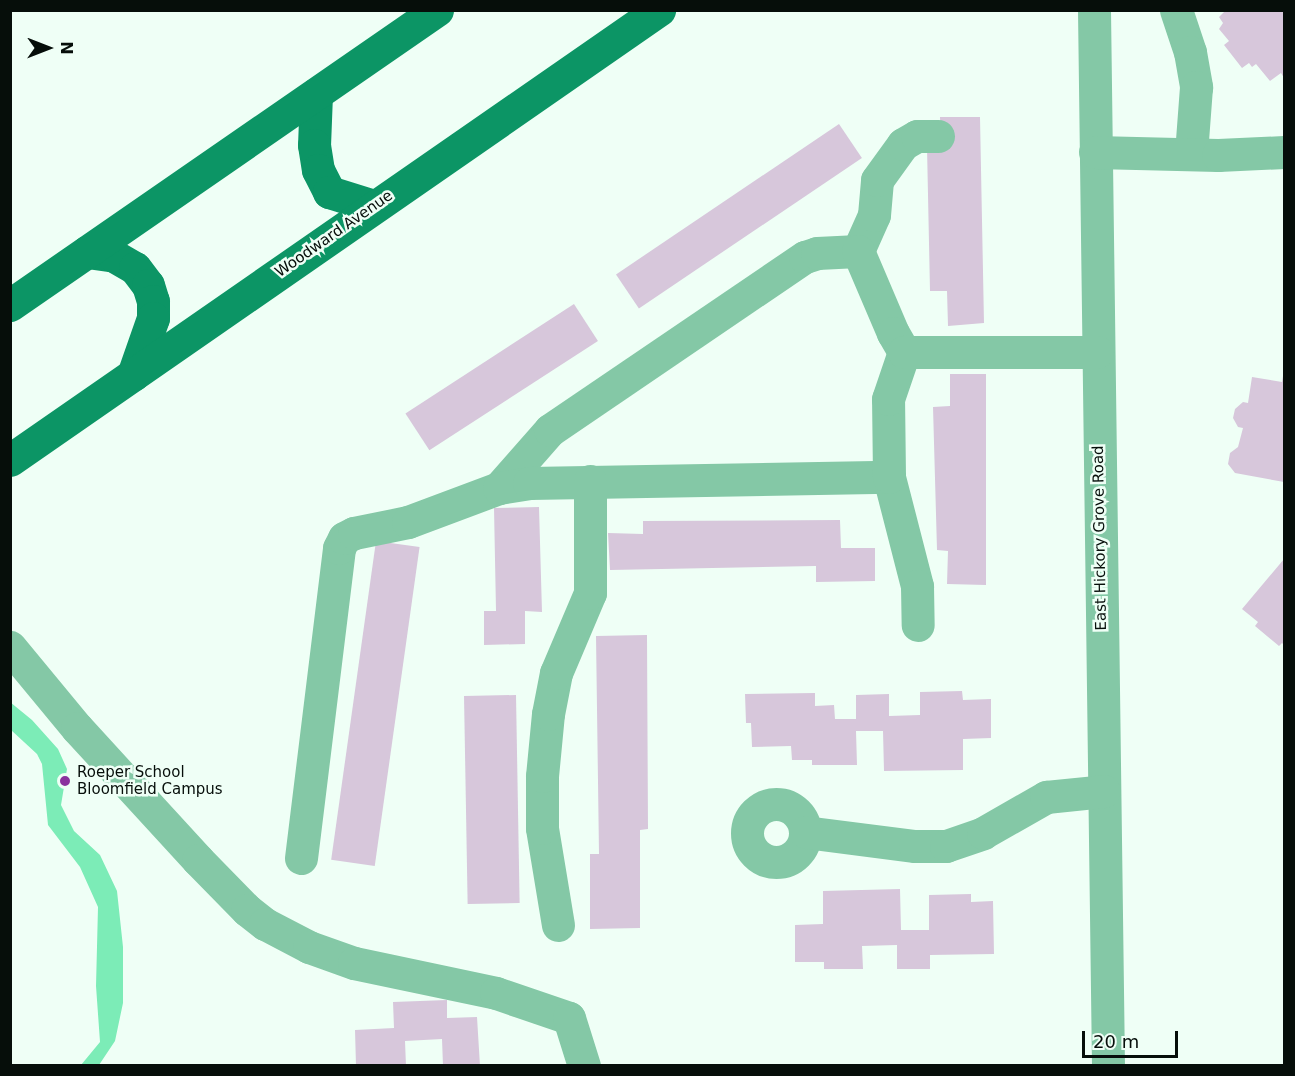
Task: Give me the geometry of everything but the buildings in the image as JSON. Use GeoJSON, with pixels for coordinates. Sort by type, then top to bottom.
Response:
{"type":"FeatureCollection","features":[{"type":"Feature","properties":{"kind":"main road"},"geometry":{"type":"LineString","coordinates":[[10,305],[437,10]]}},
{"type":"Feature","properties":{"kind":"main road","name":"Woodward Avenue"},"geometry":{"type":"LineString","coordinates":[[10,460],[659,10]]}},
{"type":"Feature","properties":{"kind":"main road"},"geometry":{"type":"LineString","coordinates":[[316,94],[314,145],[318,170],[329,192],[374,206]]}},
{"type":"Feature","properties":{"kind":"main road"},"geometry":{"type":"LineString","coordinates":[[87,252],[114,256],[135,268],[148,285],[153,301],[153,318],[133,375]]}},
{"type":"Feature","properties":{"kind":"street","name":"East Hickory Grove Road"},"geometry":{"type":"LineString","coordinates":[[1094,10],[1108,1065]]}},
{"type":"Feature","properties":{"kind":"street"},"geometry":{"type":"LineString","coordinates":[[1176,10],[1190,52],[1196,87],[1191,154]]}},
{"type":"Feature","properties":{"kind":"street"},"geometry":{"type":"LineString","coordinates":[[904,352],[893,333],[858,251],[874,215],[877,180],[903,144],[917,136],[938,136]]}},
{"type":"Feature","properties":{"kind":"street"},"geometry":{"type":"LineString","coordinates":[[1095,152],[1191,154],[1284,152]]}},
{"type":"Feature","properties":{"kind":"street"},"geometry":{"type":"LineString","coordinates":[[499,488],[550,430],[806,258],[830,251],[858,251]]}},
{"type":"Feature","properties":{"kind":"street"},"geometry":{"type":"LineString","coordinates":[[904,352],[1097,352]]}},
{"type":"Feature","properties":{"kind":"street"},"geometry":{"type":"LineString","coordinates":[[904,352],[894,374],[888,399],[889,477],[917,586],[918,625]]}},
{"type":"Feature","properties":{"kind":"street"},"geometry":{"type":"LineString","coordinates":[[301,858],[339,548],[344,538],[354,533],[408,522],[499,488],[529,483],[889,477]]}},
{"type":"Feature","properties":{"kind":"street"},"geometry":{"type":"LineString","coordinates":[[558,925],[542,828],[542,776],[548,714],[556,673],[590,593],[590,481]]}},
{"type":"Feature","properties":{"kind":"street"},"geometry":{"type":"LineString","coordinates":[[10,647],[123,778],[223,885],[265,924],[309,947],[354,963],[496,993],[569,1018],[584,1065]]}},
{"type":"Feature","properties":{"kind":"street"},"geometry":{"type":"LineString","coordinates":[[806,832],[915,846],[946,846],[983,833],[1046,797],[1104,791]]}},
{"type":"Feature","properties":{"kind":"shaded area"},"geometry":{"type":"Polygon","coordinates":[[[10,702],[32,720],[58,749],[67,769],[61,805],[74,831],[100,855],[117,891],[123,947],[123,1003],[115,1041],[99,1065],[81,1065],[100,1042],[96,986],[98,907],[80,867],[48,825],[42,764],[37,754],[11,730],[10,702]]]}},
{"type":"Feature","properties":{"kind":"place","name":"Roeper School Bloomfield Campus"},"geometry":{"type":"Point","coordinates":[65,781]}}]}
